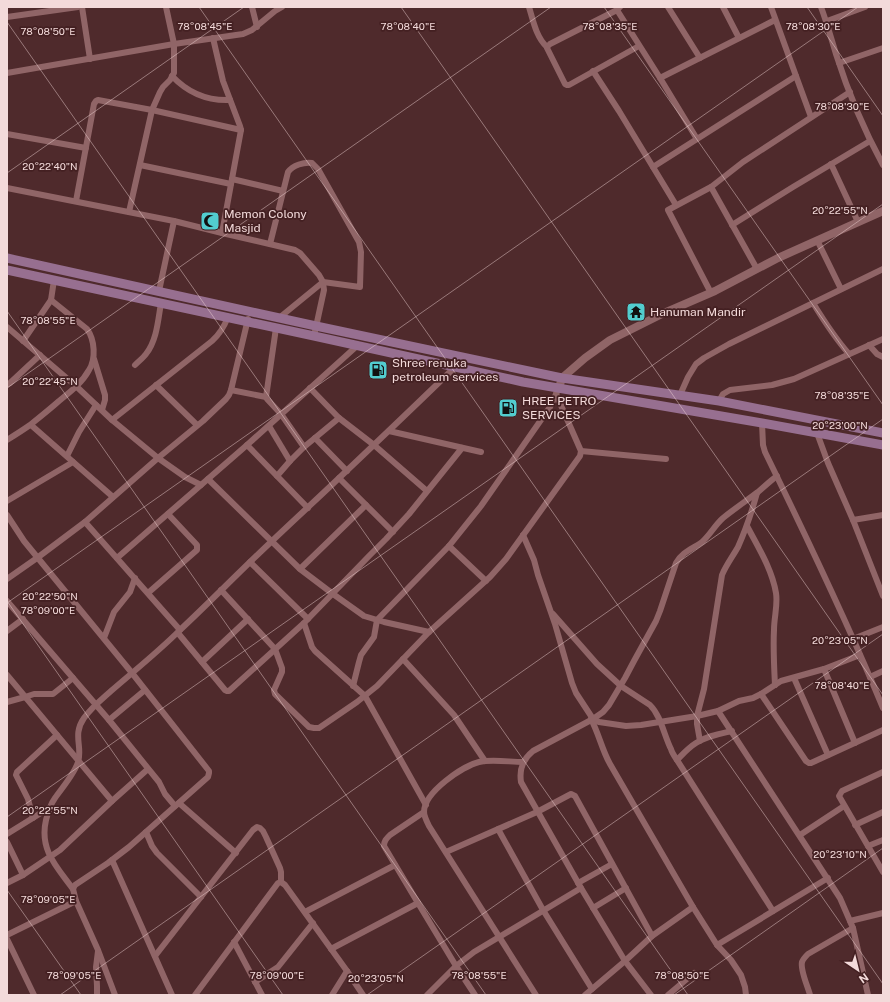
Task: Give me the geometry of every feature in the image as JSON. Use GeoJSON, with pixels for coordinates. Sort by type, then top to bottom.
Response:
{"type":"FeatureCollection","features":[{"type":"Feature","properties":{"kind":"main road"},"geometry":{"type":"LineString","coordinates":[[7,258],[279,318],[358,346],[497,376],[558,391],[762,423],[883,445]]}},
{"type":"Feature","properties":{"kind":"main road"},"geometry":{"type":"LineString","coordinates":[[7,270],[276,328],[315,331],[562,378],[719,401],[883,432]]}},
{"type":"Feature","properties":{"kind":"street"},"geometry":{"type":"LineString","coordinates":[[7,17],[31,10],[78,7]]}},
{"type":"Feature","properties":{"kind":"street"},"geometry":{"type":"LineString","coordinates":[[82,7],[90,59]]}},
{"type":"Feature","properties":{"kind":"street"},"geometry":{"type":"LineString","coordinates":[[129,212],[152,110],[160,92],[174,73],[174,44],[166,7]]}},
{"type":"Feature","properties":{"kind":"street"},"geometry":{"type":"LineString","coordinates":[[252,7],[257,26]]}},
{"type":"Feature","properties":{"kind":"street"},"geometry":{"type":"LineString","coordinates":[[7,73],[174,44],[248,33],[282,7]]}},
{"type":"Feature","properties":{"kind":"street"},"geometry":{"type":"LineString","coordinates":[[529,7],[537,32],[547,47],[565,84],[567,85],[639,46]]}},
{"type":"Feature","properties":{"kind":"street"},"geometry":{"type":"LineString","coordinates":[[668,7],[700,58]]}},
{"type":"Feature","properties":{"kind":"street"},"geometry":{"type":"LineString","coordinates":[[723,7],[739,38]]}},
{"type":"Feature","properties":{"kind":"street"},"geometry":{"type":"LineString","coordinates":[[771,7],[811,117]]}},
{"type":"Feature","properties":{"kind":"street"},"geometry":{"type":"LineString","coordinates":[[821,7],[827,21],[839,64],[870,141],[883,165]]}},
{"type":"Feature","properties":{"kind":"street"},"geometry":{"type":"LineString","coordinates":[[827,21],[865,7]]}},
{"type":"Feature","properties":{"kind":"street"},"geometry":{"type":"LineString","coordinates":[[547,47],[618,8],[639,46],[697,139]]}},
{"type":"Feature","properties":{"kind":"street"},"geometry":{"type":"LineString","coordinates":[[660,78],[775,20]]}},
{"type":"Feature","properties":{"kind":"street"},"geometry":{"type":"LineString","coordinates":[[213,38],[221,75],[241,130],[222,233]]}},
{"type":"Feature","properties":{"kind":"street"},"geometry":{"type":"LineString","coordinates":[[839,64],[883,48]]}},
{"type":"Feature","properties":{"kind":"street"},"geometry":{"type":"LineString","coordinates":[[593,71],[676,205]]}},
{"type":"Feature","properties":{"kind":"street"},"geometry":{"type":"LineString","coordinates":[[172,76],[180,85],[208,99],[230,100]]}},
{"type":"Feature","properties":{"kind":"street"},"geometry":{"type":"LineString","coordinates":[[653,168],[796,76]]}},
{"type":"Feature","properties":{"kind":"street"},"geometry":{"type":"LineString","coordinates":[[710,293],[668,210],[711,187],[743,162],[850,92]]}},
{"type":"Feature","properties":{"kind":"street"},"geometry":{"type":"LineString","coordinates":[[76,202],[94,104],[98,100],[152,110],[241,130]]}},
{"type":"Feature","properties":{"kind":"street"},"geometry":{"type":"LineString","coordinates":[[7,134],[86,148]]}},
{"type":"Feature","properties":{"kind":"street"},"geometry":{"type":"LineString","coordinates":[[732,225],[870,141]]}},
{"type":"Feature","properties":{"kind":"street"},"geometry":{"type":"LineString","coordinates":[[270,244],[288,172],[294,166],[312,162],[318,169],[359,242],[361,252],[360,287],[323,282],[279,318]]}},
{"type":"Feature","properties":{"kind":"street"},"geometry":{"type":"LineString","coordinates":[[831,164],[858,222]]}},
{"type":"Feature","properties":{"kind":"street"},"geometry":{"type":"LineString","coordinates":[[140,165],[283,191]]}},
{"type":"Feature","properties":{"kind":"street"},"geometry":{"type":"LineString","coordinates":[[711,187],[757,269]]}},
{"type":"Feature","properties":{"kind":"street"},"geometry":{"type":"LineString","coordinates":[[7,188],[174,221],[295,250],[300,253],[319,275],[323,282],[324,290],[315,331]]}},
{"type":"Feature","properties":{"kind":"street"},"geometry":{"type":"LineString","coordinates":[[353,686],[361,655],[374,637],[377,620],[449,546],[481,506],[547,411],[558,391],[562,378],[585,358],[610,340],[664,313],[710,293],[778,258],[883,211]]}},
{"type":"Feature","properties":{"kind":"street"},"geometry":{"type":"LineString","coordinates":[[159,291],[174,221]]}},
{"type":"Feature","properties":{"kind":"street"},"geometry":{"type":"LineString","coordinates":[[817,240],[841,289]]}},
{"type":"Feature","properties":{"kind":"street"},"geometry":{"type":"LineString","coordinates":[[680,395],[696,364],[704,358],[729,344],[883,270]]}},
{"type":"Feature","properties":{"kind":"street"},"geometry":{"type":"LineString","coordinates":[[23,341],[51,300],[54,280]]}},
{"type":"Feature","properties":{"kind":"street"},"geometry":{"type":"LineString","coordinates":[[7,440],[31,425],[76,387],[89,371],[93,357],[93,340],[90,332],[51,300]]}},
{"type":"Feature","properties":{"kind":"street"},"geometry":{"type":"LineString","coordinates":[[135,365],[147,353],[152,343],[161,303]]}},
{"type":"Feature","properties":{"kind":"street"},"geometry":{"type":"LineString","coordinates":[[813,303],[830,331],[849,354]]}},
{"type":"Feature","properties":{"kind":"street"},"geometry":{"type":"LineString","coordinates":[[7,579],[85,522],[197,426],[226,399],[231,390],[250,312]]}},
{"type":"Feature","properties":{"kind":"street"},"geometry":{"type":"LineString","coordinates":[[112,420],[219,335],[228,317]]}},
{"type":"Feature","properties":{"kind":"street"},"geometry":{"type":"LineString","coordinates":[[7,328],[40,355],[112,420],[158,458],[185,477],[201,485]]}},
{"type":"Feature","properties":{"kind":"street"},"geometry":{"type":"LineString","coordinates":[[276,328],[265,394],[267,400],[281,414],[304,447]]}},
{"type":"Feature","properties":{"kind":"street"},"geometry":{"type":"LineString","coordinates":[[719,401],[723,394],[730,390],[781,383],[883,339]]}},
{"type":"Feature","properties":{"kind":"street"},"geometry":{"type":"LineString","coordinates":[[869,345],[877,354],[883,357]]}},
{"type":"Feature","properties":{"kind":"street"},"geometry":{"type":"LineString","coordinates":[[117,558],[269,426],[358,346]]}},
{"type":"Feature","properties":{"kind":"street"},"geometry":{"type":"LineString","coordinates":[[7,385],[10,384],[40,355]]}},
{"type":"Feature","properties":{"kind":"street"},"geometry":{"type":"LineString","coordinates":[[93,357],[105,396],[102,410]]}},
{"type":"Feature","properties":{"kind":"street"},"geometry":{"type":"LineString","coordinates":[[115,995],[98,950],[76,901],[73,889],[51,857],[44,842],[45,826],[49,808],[79,762],[78,733],[84,717],[179,631],[455,367]]}},
{"type":"Feature","properties":{"kind":"street"},"geometry":{"type":"LineString","coordinates":[[156,385],[197,426]]}},
{"type":"Feature","properties":{"kind":"street"},"geometry":{"type":"LineString","coordinates":[[310,388],[339,418],[374,445],[427,491]]}},
{"type":"Feature","properties":{"kind":"street"},"geometry":{"type":"LineString","coordinates":[[231,390],[266,397]]}},
{"type":"Feature","properties":{"kind":"street"},"geometry":{"type":"LineString","coordinates":[[221,590],[275,649],[282,672],[274,691],[309,727],[319,728],[377,686],[429,632],[486,581],[498,568],[523,535],[580,456],[581,451],[558,391]]}},
{"type":"Feature","properties":{"kind":"street"},"geometry":{"type":"LineString","coordinates":[[67,456],[79,432],[96,405]]}},
{"type":"Feature","properties":{"kind":"street"},"geometry":{"type":"LineString","coordinates":[[277,476],[304,447],[339,418]]}},
{"type":"Feature","properties":{"kind":"street"},"geometry":{"type":"LineString","coordinates":[[820,420],[817,433],[883,596]]}},
{"type":"Feature","properties":{"kind":"street"},"geometry":{"type":"LineString","coordinates":[[762,423],[765,452],[870,676],[883,708]]}},
{"type":"Feature","properties":{"kind":"street"},"geometry":{"type":"LineString","coordinates":[[31,425],[113,497]]}},
{"type":"Feature","properties":{"kind":"street"},"geometry":{"type":"LineString","coordinates":[[269,426],[290,461]]}},
{"type":"Feature","properties":{"kind":"street"},"geometry":{"type":"LineString","coordinates":[[389,431],[480,452]]}},
{"type":"Feature","properties":{"kind":"street"},"geometry":{"type":"LineString","coordinates":[[315,438],[347,471]]}},
{"type":"Feature","properties":{"kind":"street"},"geometry":{"type":"LineString","coordinates":[[247,445],[308,508]]}},
{"type":"Feature","properties":{"kind":"street"},"geometry":{"type":"LineString","coordinates":[[85,522],[148,593],[224,690],[229,691],[306,621],[393,532],[462,448]]}},
{"type":"Feature","properties":{"kind":"street"},"geometry":{"type":"LineString","coordinates":[[581,451],[666,459]]}},
{"type":"Feature","properties":{"kind":"street"},"geometry":{"type":"LineString","coordinates":[[7,501],[73,462]]}},
{"type":"Feature","properties":{"kind":"street"},"geometry":{"type":"LineString","coordinates":[[651,995],[625,962],[579,886],[537,812],[521,782],[520,777],[522,762],[533,751],[603,712],[621,686],[656,621],[678,558],[703,541],[716,524],[776,476]]}},
{"type":"Feature","properties":{"kind":"street"},"geometry":{"type":"LineString","coordinates":[[339,478],[393,532]]}},
{"type":"Feature","properties":{"kind":"street"},"geometry":{"type":"LineString","coordinates":[[208,479],[300,569],[364,616],[429,632]]}},
{"type":"Feature","properties":{"kind":"street"},"geometry":{"type":"LineString","coordinates":[[700,741],[697,716],[704,689],[722,575],[747,526],[757,492]]}},
{"type":"Feature","properties":{"kind":"street"},"geometry":{"type":"LineString","coordinates":[[300,569],[366,505]]}},
{"type":"Feature","properties":{"kind":"street"},"geometry":{"type":"LineString","coordinates":[[148,593],[198,548],[168,514]]}},
{"type":"Feature","properties":{"kind":"street"},"geometry":{"type":"LineString","coordinates":[[853,520],[883,515]]}},
{"type":"Feature","properties":{"kind":"street"},"geometry":{"type":"LineString","coordinates":[[7,516],[37,558],[104,638],[209,771],[208,777],[146,832],[112,860],[75,885],[73,889]]}},
{"type":"Feature","properties":{"kind":"street"},"geometry":{"type":"LineString","coordinates":[[747,526],[770,571],[776,594],[773,638],[775,685]]}},
{"type":"Feature","properties":{"kind":"street"},"geometry":{"type":"LineString","coordinates":[[523,535],[537,567],[538,575],[551,612],[572,683],[576,693],[592,719],[608,760],[693,907],[717,945],[731,960],[741,975],[745,987],[745,994]]}},
{"type":"Feature","properties":{"kind":"street"},"geometry":{"type":"LineString","coordinates":[[449,546],[486,581]]}},
{"type":"Feature","properties":{"kind":"street"},"geometry":{"type":"LineString","coordinates":[[250,562],[306,621],[312,647],[315,651],[365,696],[425,808],[429,826],[536,995]]}},
{"type":"Feature","properties":{"kind":"street"},"geometry":{"type":"LineString","coordinates":[[104,638],[114,612],[130,592],[135,578]]}},
{"type":"Feature","properties":{"kind":"street"},"geometry":{"type":"LineString","coordinates":[[7,601],[109,720],[159,782],[165,794],[236,853]]}},
{"type":"Feature","properties":{"kind":"street"},"geometry":{"type":"LineString","coordinates":[[551,612],[597,664],[621,686],[650,705],[653,709],[660,722],[670,749],[773,911]]}},
{"type":"Feature","properties":{"kind":"street"},"geometry":{"type":"LineString","coordinates":[[7,631],[23,619]]}},
{"type":"Feature","properties":{"kind":"street"},"geometry":{"type":"LineString","coordinates":[[202,662],[248,619]]}},
{"type":"Feature","properties":{"kind":"street"},"geometry":{"type":"LineString","coordinates":[[853,640],[883,627]]}},
{"type":"Feature","properties":{"kind":"street"},"geometry":{"type":"LineString","coordinates":[[592,719],[599,722],[626,726],[697,716],[718,711],[739,701],[753,698],[781,682],[824,669],[860,655]]}},
{"type":"Feature","properties":{"kind":"street"},"geometry":{"type":"LineString","coordinates":[[403,659],[454,716],[485,761]]}},
{"type":"Feature","properties":{"kind":"street"},"geometry":{"type":"LineString","coordinates":[[824,669],[855,742]]}},
{"type":"Feature","properties":{"kind":"street"},"geometry":{"type":"LineString","coordinates":[[870,676],[883,671]]}},
{"type":"Feature","properties":{"kind":"street"},"geometry":{"type":"LineString","coordinates":[[7,675],[112,801]]}},
{"type":"Feature","properties":{"kind":"street"},"geometry":{"type":"LineString","coordinates":[[7,702],[34,694],[53,694],[73,678]]}},
{"type":"Feature","properties":{"kind":"street"},"geometry":{"type":"LineString","coordinates":[[794,678],[828,755]]}},
{"type":"Feature","properties":{"kind":"street"},"geometry":{"type":"LineString","coordinates":[[109,720],[145,690]]}},
{"type":"Feature","properties":{"kind":"street"},"geometry":{"type":"LineString","coordinates":[[761,694],[808,763],[811,763],[883,730]]}},
{"type":"Feature","properties":{"kind":"street"},"geometry":{"type":"LineString","coordinates":[[718,711],[840,898],[853,928],[868,995]]}},
{"type":"Feature","properties":{"kind":"street"},"geometry":{"type":"LineString","coordinates":[[677,760],[688,749],[700,741],[715,735],[732,731]]}},
{"type":"Feature","properties":{"kind":"street"},"geometry":{"type":"LineString","coordinates":[[33,818],[28,799],[16,775],[17,772],[57,735]]}},
{"type":"Feature","properties":{"kind":"street"},"geometry":{"type":"LineString","coordinates":[[475,995],[394,865],[384,846],[384,842],[385,839],[425,808],[429,798],[436,790],[456,773],[469,766],[485,761],[522,762]]}},
{"type":"Feature","properties":{"kind":"street"},"geometry":{"type":"LineString","coordinates":[[7,883],[23,875],[60,850],[148,769]]}},
{"type":"Feature","properties":{"kind":"street"},"geometry":{"type":"LineString","coordinates":[[882,869],[839,796],[842,791],[883,772]]}},
{"type":"Feature","properties":{"kind":"street"},"geometry":{"type":"LineString","coordinates":[[446,852],[537,812],[573,794],[652,936]]}},
{"type":"Feature","properties":{"kind":"street"},"geometry":{"type":"LineString","coordinates":[[800,835],[844,806]]}},
{"type":"Feature","properties":{"kind":"street"},"geometry":{"type":"LineString","coordinates":[[7,834],[49,808]]}},
{"type":"Feature","properties":{"kind":"street"},"geometry":{"type":"LineString","coordinates":[[855,825],[883,812]]}},
{"type":"Feature","properties":{"kind":"street"},"geometry":{"type":"LineString","coordinates":[[155,956],[257,828],[260,828],[263,831],[280,868],[281,882]]}},
{"type":"Feature","properties":{"kind":"street"},"geometry":{"type":"LineString","coordinates":[[498,829],[543,910],[592,989]]}},
{"type":"Feature","properties":{"kind":"street"},"geometry":{"type":"LineString","coordinates":[[146,832],[157,853],[201,897]]}},
{"type":"Feature","properties":{"kind":"street"},"geometry":{"type":"LineString","coordinates":[[868,846],[883,840]]}},
{"type":"Feature","properties":{"kind":"street"},"geometry":{"type":"LineString","coordinates":[[7,842],[23,875]]}},
{"type":"Feature","properties":{"kind":"street"},"geometry":{"type":"LineString","coordinates":[[112,860],[172,995]]}},
{"type":"Feature","properties":{"kind":"street"},"geometry":{"type":"LineString","coordinates":[[427,995],[456,966],[474,952],[543,910],[612,864]]}},
{"type":"Feature","properties":{"kind":"street"},"geometry":{"type":"LineString","coordinates":[[305,912],[394,865]]}},
{"type":"Feature","properties":{"kind":"street"},"geometry":{"type":"LineString","coordinates":[[717,945],[828,878]]}},
{"type":"Feature","properties":{"kind":"street"},"geometry":{"type":"LineString","coordinates":[[281,882],[285,885],[313,923],[363,995]]}},
{"type":"Feature","properties":{"kind":"street"},"geometry":{"type":"LineString","coordinates":[[197,994],[278,883],[281,882]]}},
{"type":"Feature","properties":{"kind":"street"},"geometry":{"type":"LineString","coordinates":[[593,908],[626,888]]}},
{"type":"Feature","properties":{"kind":"street"},"geometry":{"type":"LineString","coordinates":[[7,935],[76,901]]}},
{"type":"Feature","properties":{"kind":"street"},"geometry":{"type":"LineString","coordinates":[[331,949],[418,903]]}},
{"type":"Feature","properties":{"kind":"street"},"geometry":{"type":"LineString","coordinates":[[585,995],[625,962],[652,936],[693,907]]}},
{"type":"Feature","properties":{"kind":"street"},"geometry":{"type":"LineString","coordinates":[[850,921],[883,913]]}},
{"type":"Feature","properties":{"kind":"street"},"geometry":{"type":"LineString","coordinates":[[255,982],[278,967],[313,923]]}},
{"type":"Feature","properties":{"kind":"street"},"geometry":{"type":"LineString","coordinates":[[810,995],[802,970],[802,962],[804,958],[808,954],[853,928]]}},
{"type":"Feature","properties":{"kind":"street"},"geometry":{"type":"LineString","coordinates":[[7,939],[34,995]]}},
{"type":"Feature","properties":{"kind":"street"},"geometry":{"type":"LineString","coordinates":[[234,942],[262,995]]}},
{"type":"Feature","properties":{"kind":"street"},"geometry":{"type":"LineString","coordinates":[[97,995],[96,967],[98,950]]}},
{"type":"Feature","properties":{"kind":"street"},"geometry":{"type":"LineString","coordinates":[[332,995],[347,971]]}},
{"type":"Feature","properties":{"kind":"street"},"geometry":{"type":"LineString","coordinates":[[669,994],[694,973]]}},
{"type":"Feature","properties":{"kind":"place","name":"Memon Colony Masjid"},"geometry":{"type":"Point","coordinates":[210,221]}},
{"type":"Feature","properties":{"kind":"place","name":"Hanuman Mandir"},"geometry":{"type":"Point","coordinates":[636,312]}},
{"type":"Feature","properties":{"kind":"place","name":"Shree renuka petroleum services"},"geometry":{"type":"Point","coordinates":[378,370]}},
{"type":"Feature","properties":{"kind":"place","name":"HREE PETRO SERVICES"},"geometry":{"type":"Point","coordinates":[508,408]}}]}
